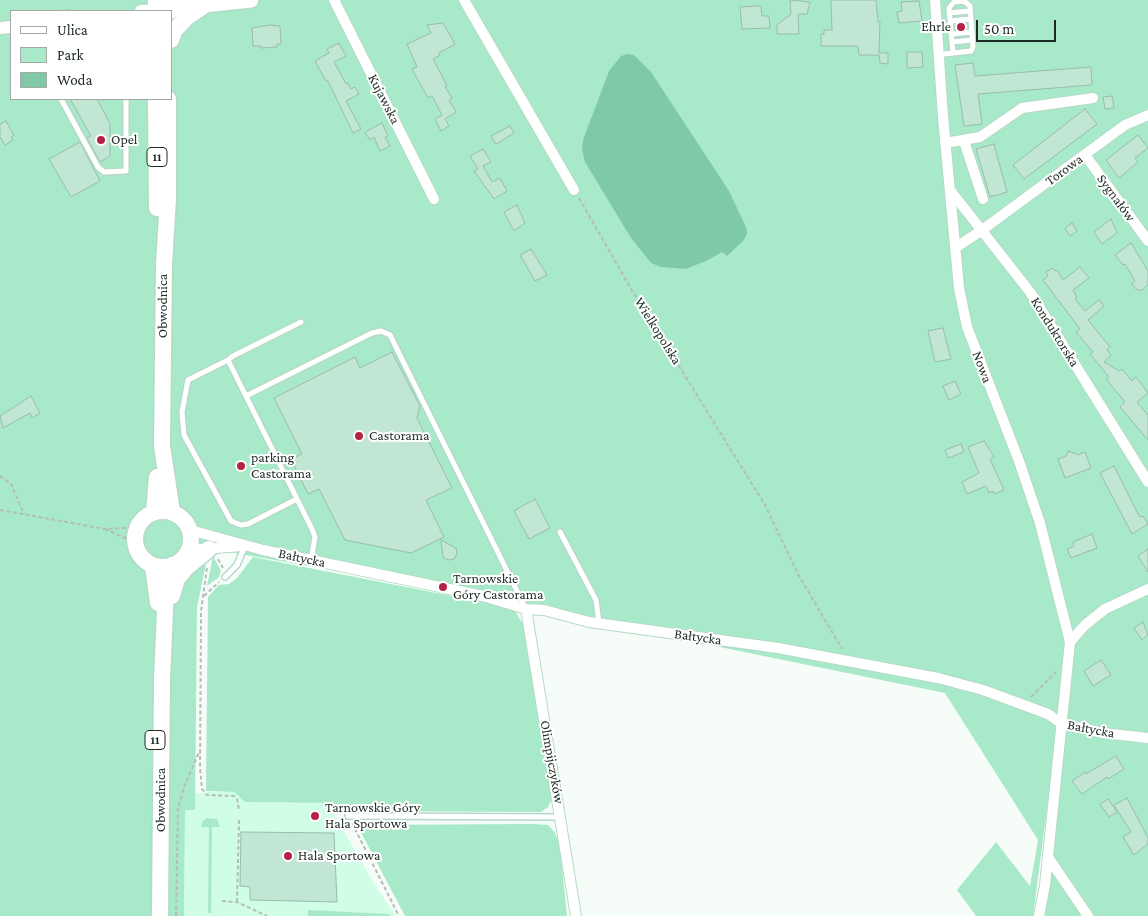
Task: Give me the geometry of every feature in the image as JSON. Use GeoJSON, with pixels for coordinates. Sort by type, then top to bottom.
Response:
{"type":"FeatureCollection","features":[{"type":"Feature","properties":{"kind":"highway"},"geometry":{"type":"LineString","coordinates":[[172,38],[175,30],[201,2]]}},
{"type":"Feature","properties":{"kind":"highway","name":"Obwodnica"},"geometry":{"type":"LineString","coordinates":[[154,512],[157,494],[156,100]]}},
{"type":"Feature","properties":{"kind":"highway","name":"Obwodnica"},"geometry":{"type":"LineString","coordinates":[[168,100],[168,200],[164,264],[162,446],[172,512]]}},
{"type":"Feature","properties":{"kind":"highway"},"geometry":{"type":"LineString","coordinates":[[154,512],[172,512],[183,520],[190,530],[189,550],[181,560],[172,565],[153,566],[141,557],[137,535],[144,519],[154,512]]}},
{"type":"Feature","properties":{"kind":"highway"},"geometry":{"type":"LineString","coordinates":[[167,610],[178,580],[187,568],[209,556]]}},
{"type":"Feature","properties":{"kind":"highway","name":"Obwodnica"},"geometry":{"type":"LineString","coordinates":[[160,916],[162,680],[167,610],[166,587],[172,565]]}},
{"type":"Feature","properties":{"kind":"highway","name":"Obwodnica"},"geometry":{"type":"LineString","coordinates":[[153,566],[159,599],[156,640],[154,916]]}},
{"type":"Feature","properties":{"kind":"main road"},"geometry":{"type":"LineString","coordinates":[[160,7],[201,2],[251,0]]}},
{"type":"Feature","properties":{"kind":"street","name":"Kujawska"},"geometry":{"type":"LineString","coordinates":[[334,0],[434,199]]}},
{"type":"Feature","properties":{"kind":"street"},"geometry":{"type":"LineString","coordinates":[[464,0],[574,190]]}},
{"type":"Feature","properties":{"kind":"street","name":"Nowa"},"geometry":{"type":"LineString","coordinates":[[935,0],[958,288],[967,327],[1019,462],[1040,523],[1070,642],[1048,857],[1039,916]]}},
{"type":"Feature","properties":{"kind":"street"},"geometry":{"type":"LineString","coordinates":[[945,143],[964,141],[986,134],[1022,108],[1093,98]]}},
{"type":"Feature","properties":{"kind":"street","name":"Torowa"},"geometry":{"type":"LineString","coordinates":[[955,248],[1125,125],[1148,115]]}},
{"type":"Feature","properties":{"kind":"street"},"geometry":{"type":"LineString","coordinates":[[964,141],[983,199]]}},
{"type":"Feature","properties":{"kind":"street","name":"Sygnałów"},"geometry":{"type":"LineString","coordinates":[[1085,155],[1148,240]]}},
{"type":"Feature","properties":{"kind":"street","name":"Konduktorska"},"geometry":{"type":"LineString","coordinates":[[950,190],[1030,292],[1146,475]]}},
{"type":"Feature","properties":{"kind":"street","name":"Bałtycka"},"geometry":{"type":"LineString","coordinates":[[190,530],[245,546],[483,596],[526,609],[544,610],[599,624],[778,648],[938,678],[983,690],[1048,714],[1062,724],[1148,738]]}},
{"type":"Feature","properties":{"kind":"street","name":"Bałtycka"},"geometry":{"type":"LineString","coordinates":[[189,550],[200,548],[209,556],[245,546]]}},
{"type":"Feature","properties":{"kind":"street"},"geometry":{"type":"LineString","coordinates":[[1070,642],[1105,609],[1148,589]]}},
{"type":"Feature","properties":{"kind":"street","name":"Olimpijczyków"},"geometry":{"type":"LineString","coordinates":[[526,609],[576,916]]}},
{"type":"Feature","properties":{"kind":"street"},"geometry":{"type":"LineString","coordinates":[[1048,857],[1088,916]]}},
{"type":"Feature","properties":{"kind":"lane"},"geometry":{"type":"LineString","coordinates":[[938,54],[953,53],[971,51],[973,47],[970,6],[964,1],[954,2],[949,8],[953,53]]}},
{"type":"Feature","properties":{"kind":"lane"},"geometry":{"type":"LineString","coordinates":[[949,13],[970,11]]}},
{"type":"Feature","properties":{"kind":"lane"},"geometry":{"type":"LineString","coordinates":[[950,21],[971,19]]}},
{"type":"Feature","properties":{"kind":"lane"},"geometry":{"type":"LineString","coordinates":[[951,34],[972,32]]}},
{"type":"Feature","properties":{"kind":"lane"},"geometry":{"type":"LineString","coordinates":[[952,42],[972,40]]}},
{"type":"Feature","properties":{"kind":"lane"},"geometry":{"type":"LineString","coordinates":[[62,100],[98,167],[104,172],[126,171],[126,100]]}},
{"type":"Feature","properties":{"kind":"lane"},"geometry":{"type":"LineString","coordinates":[[296,499],[248,524],[241,525],[231,521],[184,436],[182,412],[188,380],[301,322]]}},
{"type":"Feature","properties":{"kind":"lane"},"geometry":{"type":"LineString","coordinates":[[246,396],[372,333],[381,331],[390,335],[526,609]]}},
{"type":"Feature","properties":{"kind":"lane"},"geometry":{"type":"LineString","coordinates":[[228,360],[315,537],[311,560]]}},
{"type":"Feature","properties":{"kind":"lane"},"geometry":{"type":"LineString","coordinates":[[560,532],[596,600],[599,624]]}},
{"type":"Feature","properties":{"kind":"lane"},"geometry":{"type":"LineString","coordinates":[[225,577],[243,555],[245,546]]}},
{"type":"Feature","properties":{"kind":"lane"},"geometry":{"type":"LineString","coordinates":[[348,816],[561,817]]}},
{"type":"Feature","properties":{"kind":"path","name":"Wielkopolska"},"geometry":{"type":"LineString","coordinates":[[574,190],[630,287],[765,505],[798,574],[849,662]]}},
{"type":"Feature","properties":{"kind":"path"},"geometry":{"type":"LineString","coordinates":[[0,476],[11,484],[24,514]]}},
{"type":"Feature","properties":{"kind":"path"},"geometry":{"type":"LineString","coordinates":[[0,510],[137,535]]}},
{"type":"Feature","properties":{"kind":"path"},"geometry":{"type":"LineString","coordinates":[[105,529],[137,535]]}},
{"type":"Feature","properties":{"kind":"path"},"geometry":{"type":"LineString","coordinates":[[204,596],[225,577],[222,564],[209,556],[201,611],[200,768],[204,793],[234,796],[239,810]]}},
{"type":"Feature","properties":{"kind":"path"},"geometry":{"type":"LineString","coordinates":[[1021,704],[1039,691],[1069,657]]}},
{"type":"Feature","properties":{"kind":"path"},"geometry":{"type":"LineString","coordinates":[[176,916],[178,808],[184,787],[201,749]]}},
{"type":"Feature","properties":{"kind":"path"},"geometry":{"type":"LineString","coordinates":[[348,816],[398,916]]}},
{"type":"Feature","properties":{"kind":"path"},"geometry":{"type":"LineString","coordinates":[[237,902],[239,820]]}},
{"type":"Feature","properties":{"kind":"path"},"geometry":{"type":"LineString","coordinates":[[222,901],[237,902],[267,916]]}},
{"type":"Feature","properties":{"kind":"shaded area"},"geometry":{"type":"Polygon","coordinates":[[[234,792],[245,802],[332,803],[332,811],[375,885],[396,916],[184,916],[185,810],[195,810],[195,794],[234,792]]]}},
{"type":"Feature","properties":{"kind":"green space"},"geometry":{"type":"Polygon","coordinates":[[[0,0],[1148,0],[1148,916],[1043,916],[1067,718],[1015,707],[1058,725],[1033,916],[976,916],[957,890],[996,842],[1030,886],[1038,840],[945,693],[406,583],[183,544],[175,556],[161,560],[162,896],[173,608],[179,586],[207,559],[197,607],[195,810],[185,810],[184,916],[0,916],[0,0]]]}},
{"type":"Feature","properties":{"kind":"green space"},"geometry":{"type":"Polygon","coordinates":[[[213,556],[221,571],[219,577],[207,586],[213,556]]]}},
{"type":"Feature","properties":{"kind":"green space"},"geometry":{"type":"Polygon","coordinates":[[[253,557],[513,608],[523,624],[554,795],[548,807],[541,812],[332,811],[332,803],[245,802],[234,792],[206,791],[208,597],[219,585],[229,584],[237,578],[253,557]]]}},
{"type":"Feature","properties":{"kind":"green space"},"geometry":{"type":"Polygon","coordinates":[[[207,818],[217,819],[220,827],[212,827],[211,913],[208,913],[209,827],[201,827],[203,821],[207,818]]]}},
{"type":"Feature","properties":{"kind":"green space"},"geometry":{"type":"Polygon","coordinates":[[[357,825],[548,825],[555,833],[560,846],[567,916],[405,916],[357,825]]]}},
{"type":"Feature","properties":{"kind":"green space"},"geometry":{"type":"Polygon","coordinates":[[[308,910],[389,914],[390,916],[308,916],[308,910]]]}},
{"type":"Feature","properties":{"kind":"water"},"geometry":{"type":"Polygon","coordinates":[[[634,55],[651,72],[729,191],[746,227],[747,234],[743,241],[727,256],[722,252],[686,269],[661,267],[651,263],[631,238],[585,162],[582,150],[583,140],[609,71],[621,56],[634,55]]]}},
{"type":"Feature","properties":{"kind":"building"},"geometry":{"type":"Polygon","coordinates":[[[790,0],[810,2],[807,14],[798,14],[799,34],[777,34],[777,25],[791,14],[790,0]]]}},
{"type":"Feature","properties":{"kind":"building"},"geometry":{"type":"Polygon","coordinates":[[[831,0],[876,0],[878,22],[880,22],[879,53],[888,53],[888,64],[880,63],[879,55],[859,55],[858,46],[821,46],[821,34],[824,34],[824,30],[832,30],[831,0]]]}},
{"type":"Feature","properties":{"kind":"building"},"geometry":{"type":"Polygon","coordinates":[[[919,1],[922,21],[899,23],[897,12],[902,11],[901,2],[919,1]]]}},
{"type":"Feature","properties":{"kind":"building"},"geometry":{"type":"Polygon","coordinates":[[[761,6],[762,16],[769,16],[770,28],[742,29],[740,7],[761,6]]]}},
{"type":"Feature","properties":{"kind":"building"},"geometry":{"type":"Polygon","coordinates":[[[443,23],[455,44],[439,53],[440,55],[433,59],[447,86],[445,87],[452,98],[449,100],[456,112],[445,119],[449,126],[441,131],[435,119],[442,115],[432,96],[428,98],[412,69],[417,67],[407,44],[431,33],[427,25],[443,23]]]}},
{"type":"Feature","properties":{"kind":"building"},"geometry":{"type":"Polygon","coordinates":[[[270,25],[280,26],[281,44],[277,44],[277,47],[261,48],[261,46],[253,46],[252,28],[270,25]]]}},
{"type":"Feature","properties":{"kind":"building"},"geometry":{"type":"Polygon","coordinates":[[[339,43],[346,56],[334,62],[346,84],[348,83],[351,89],[355,87],[359,94],[346,101],[361,129],[353,133],[328,81],[326,81],[315,61],[329,53],[327,49],[339,43]]]}},
{"type":"Feature","properties":{"kind":"building"},"geometry":{"type":"Polygon","coordinates":[[[907,52],[922,52],[923,67],[907,68],[907,52]]]}},
{"type":"Feature","properties":{"kind":"building"},"geometry":{"type":"Polygon","coordinates":[[[973,63],[975,76],[1091,67],[1092,85],[978,94],[982,124],[964,126],[955,65],[973,63]]]}},
{"type":"Feature","properties":{"kind":"building"},"geometry":{"type":"Polygon","coordinates":[[[1112,96],[1114,108],[1105,109],[1103,97],[1112,96]]]}},
{"type":"Feature","properties":{"kind":"building","name":"Opel"},"geometry":{"type":"Polygon","coordinates":[[[71,100],[98,100],[110,124],[110,156],[100,162],[87,138],[91,136],[71,100]]]}},
{"type":"Feature","properties":{"kind":"building"},"geometry":{"type":"Polygon","coordinates":[[[1085,109],[1097,124],[1024,179],[1013,165],[1085,109]]]}},
{"type":"Feature","properties":{"kind":"building"},"geometry":{"type":"Polygon","coordinates":[[[6,121],[14,135],[11,137],[13,140],[5,145],[0,137],[0,124],[6,121]]]}},
{"type":"Feature","properties":{"kind":"building"},"geometry":{"type":"Polygon","coordinates":[[[382,123],[388,136],[385,137],[390,146],[380,151],[374,137],[370,140],[365,132],[382,123]]]}},
{"type":"Feature","properties":{"kind":"building"},"geometry":{"type":"Polygon","coordinates":[[[510,126],[514,133],[496,144],[491,136],[510,126]]]}},
{"type":"Feature","properties":{"kind":"building"},"geometry":{"type":"Polygon","coordinates":[[[1138,135],[1148,148],[1135,158],[1138,162],[1119,178],[1106,160],[1138,135]]]}},
{"type":"Feature","properties":{"kind":"building"},"geometry":{"type":"Polygon","coordinates":[[[80,142],[100,181],[71,197],[49,159],[80,142]]]}},
{"type":"Feature","properties":{"kind":"building"},"geometry":{"type":"Polygon","coordinates":[[[994,144],[1007,192],[990,197],[976,149],[994,144]]]}},
{"type":"Feature","properties":{"kind":"building"},"geometry":{"type":"Polygon","coordinates":[[[483,149],[491,162],[483,166],[492,182],[500,178],[507,191],[494,199],[474,171],[478,169],[470,156],[483,149]]]}},
{"type":"Feature","properties":{"kind":"building"},"geometry":{"type":"Polygon","coordinates":[[[517,205],[525,223],[514,231],[504,212],[517,205]]]}},
{"type":"Feature","properties":{"kind":"building"},"geometry":{"type":"Polygon","coordinates":[[[1111,219],[1117,233],[1102,244],[1094,232],[1111,219]]]}},
{"type":"Feature","properties":{"kind":"building"},"geometry":{"type":"Polygon","coordinates":[[[1072,223],[1077,231],[1070,236],[1065,228],[1072,223]]]}},
{"type":"Feature","properties":{"kind":"building"},"geometry":{"type":"Polygon","coordinates":[[[1131,243],[1148,271],[1148,285],[1142,290],[1137,290],[1132,284],[1135,281],[1125,264],[1123,265],[1115,255],[1131,243]]]}},
{"type":"Feature","properties":{"kind":"building"},"geometry":{"type":"Polygon","coordinates":[[[531,249],[547,275],[535,281],[520,255],[531,249]]]}},
{"type":"Feature","properties":{"kind":"building"},"geometry":{"type":"Polygon","coordinates":[[[1080,267],[1089,278],[1073,290],[1077,297],[1075,299],[1085,311],[1099,300],[1104,306],[1088,320],[1110,347],[1107,350],[1111,355],[1104,362],[1119,371],[1122,369],[1132,381],[1136,377],[1148,393],[1137,402],[1148,415],[1148,440],[1120,407],[1125,402],[1106,379],[1109,377],[1090,354],[1093,352],[1076,332],[1080,329],[1043,280],[1048,276],[1046,272],[1053,268],[1055,271],[1057,270],[1063,280],[1080,267]]]}},
{"type":"Feature","properties":{"kind":"building"},"geometry":{"type":"Polygon","coordinates":[[[943,328],[951,359],[935,362],[928,331],[943,328]]]}},
{"type":"Feature","properties":{"kind":"building","name":"Castorama"},"geometry":{"type":"Polygon","coordinates":[[[392,352],[420,406],[417,418],[452,488],[426,500],[444,537],[411,553],[345,540],[319,489],[308,494],[291,459],[302,454],[274,398],[355,357],[360,368],[392,352]]]}},
{"type":"Feature","properties":{"kind":"building"},"geometry":{"type":"Polygon","coordinates":[[[955,381],[961,394],[949,400],[943,386],[955,381]]]}},
{"type":"Feature","properties":{"kind":"building"},"geometry":{"type":"Polygon","coordinates":[[[31,396],[40,413],[32,418],[30,413],[3,428],[0,416],[31,396]]]}},
{"type":"Feature","properties":{"kind":"building"},"geometry":{"type":"Polygon","coordinates":[[[984,441],[994,457],[990,459],[1004,490],[994,494],[993,491],[989,493],[986,486],[967,494],[962,482],[979,473],[968,447],[984,441]]]}},
{"type":"Feature","properties":{"kind":"building"},"geometry":{"type":"Polygon","coordinates":[[[961,444],[964,452],[948,458],[945,450],[961,444]]]}},
{"type":"Feature","properties":{"kind":"building"},"geometry":{"type":"Polygon","coordinates":[[[1069,451],[1078,455],[1085,452],[1091,468],[1065,478],[1058,459],[1066,456],[1069,451]]]}},
{"type":"Feature","properties":{"kind":"building"},"geometry":{"type":"Polygon","coordinates":[[[1114,466],[1138,514],[1141,517],[1143,516],[1148,524],[1132,534],[1100,473],[1114,466]]]}},
{"type":"Feature","properties":{"kind":"building"},"geometry":{"type":"Polygon","coordinates":[[[535,499],[550,528],[529,539],[514,511],[535,499]]]}},
{"type":"Feature","properties":{"kind":"building"},"geometry":{"type":"Polygon","coordinates":[[[1092,534],[1097,548],[1071,558],[1067,549],[1074,546],[1073,542],[1092,534]]]}},
{"type":"Feature","properties":{"kind":"building"},"geometry":{"type":"Polygon","coordinates":[[[441,540],[456,548],[457,554],[454,559],[448,560],[443,557],[441,540]]]}},
{"type":"Feature","properties":{"kind":"building"},"geometry":{"type":"Polygon","coordinates":[[[1148,549],[1148,572],[1138,556],[1148,549]]]}},
{"type":"Feature","properties":{"kind":"building"},"geometry":{"type":"Polygon","coordinates":[[[1143,622],[1148,635],[1142,640],[1134,628],[1143,622]]]}},
{"type":"Feature","properties":{"kind":"building"},"geometry":{"type":"Polygon","coordinates":[[[1101,660],[1111,675],[1093,686],[1084,671],[1101,660]]]}},
{"type":"Feature","properties":{"kind":"building"},"geometry":{"type":"Polygon","coordinates":[[[1116,756],[1124,769],[1108,779],[1107,777],[1082,794],[1072,781],[1116,756]]]}},
{"type":"Feature","properties":{"kind":"building"},"geometry":{"type":"Polygon","coordinates":[[[1127,798],[1148,838],[1148,844],[1134,855],[1123,837],[1131,832],[1114,805],[1127,798]]]}},
{"type":"Feature","properties":{"kind":"building"},"geometry":{"type":"Polygon","coordinates":[[[1108,799],[1117,812],[1109,817],[1100,804],[1108,799]]]}},
{"type":"Feature","properties":{"kind":"building","name":"Hala Sportowa"},"geometry":{"type":"Polygon","coordinates":[[[241,832],[334,833],[337,902],[250,900],[250,887],[240,886],[241,832]]]}},
{"type":"Feature","properties":{"kind":"place","name":"Ehrle"},"geometry":{"type":"Point","coordinates":[961,27]}},
{"type":"Feature","properties":{"kind":"place","name":"Opel"},"geometry":{"type":"Point","coordinates":[101,140]}},
{"type":"Feature","properties":{"kind":"place","name":"Castorama"},"geometry":{"type":"Point","coordinates":[359,436]}},
{"type":"Feature","properties":{"kind":"place","name":"parking Castorama"},"geometry":{"type":"Point","coordinates":[241,466]}},
{"type":"Feature","properties":{"kind":"place","name":"Tarnowskie Góry Castorama"},"geometry":{"type":"Point","coordinates":[443,587]}},
{"type":"Feature","properties":{"kind":"place","name":"Tarnowskie Góry Hala Sportowa"},"geometry":{"type":"Point","coordinates":[315,816]}},
{"type":"Feature","properties":{"kind":"place","name":"Hala Sportowa"},"geometry":{"type":"Point","coordinates":[288,856]}}]}
